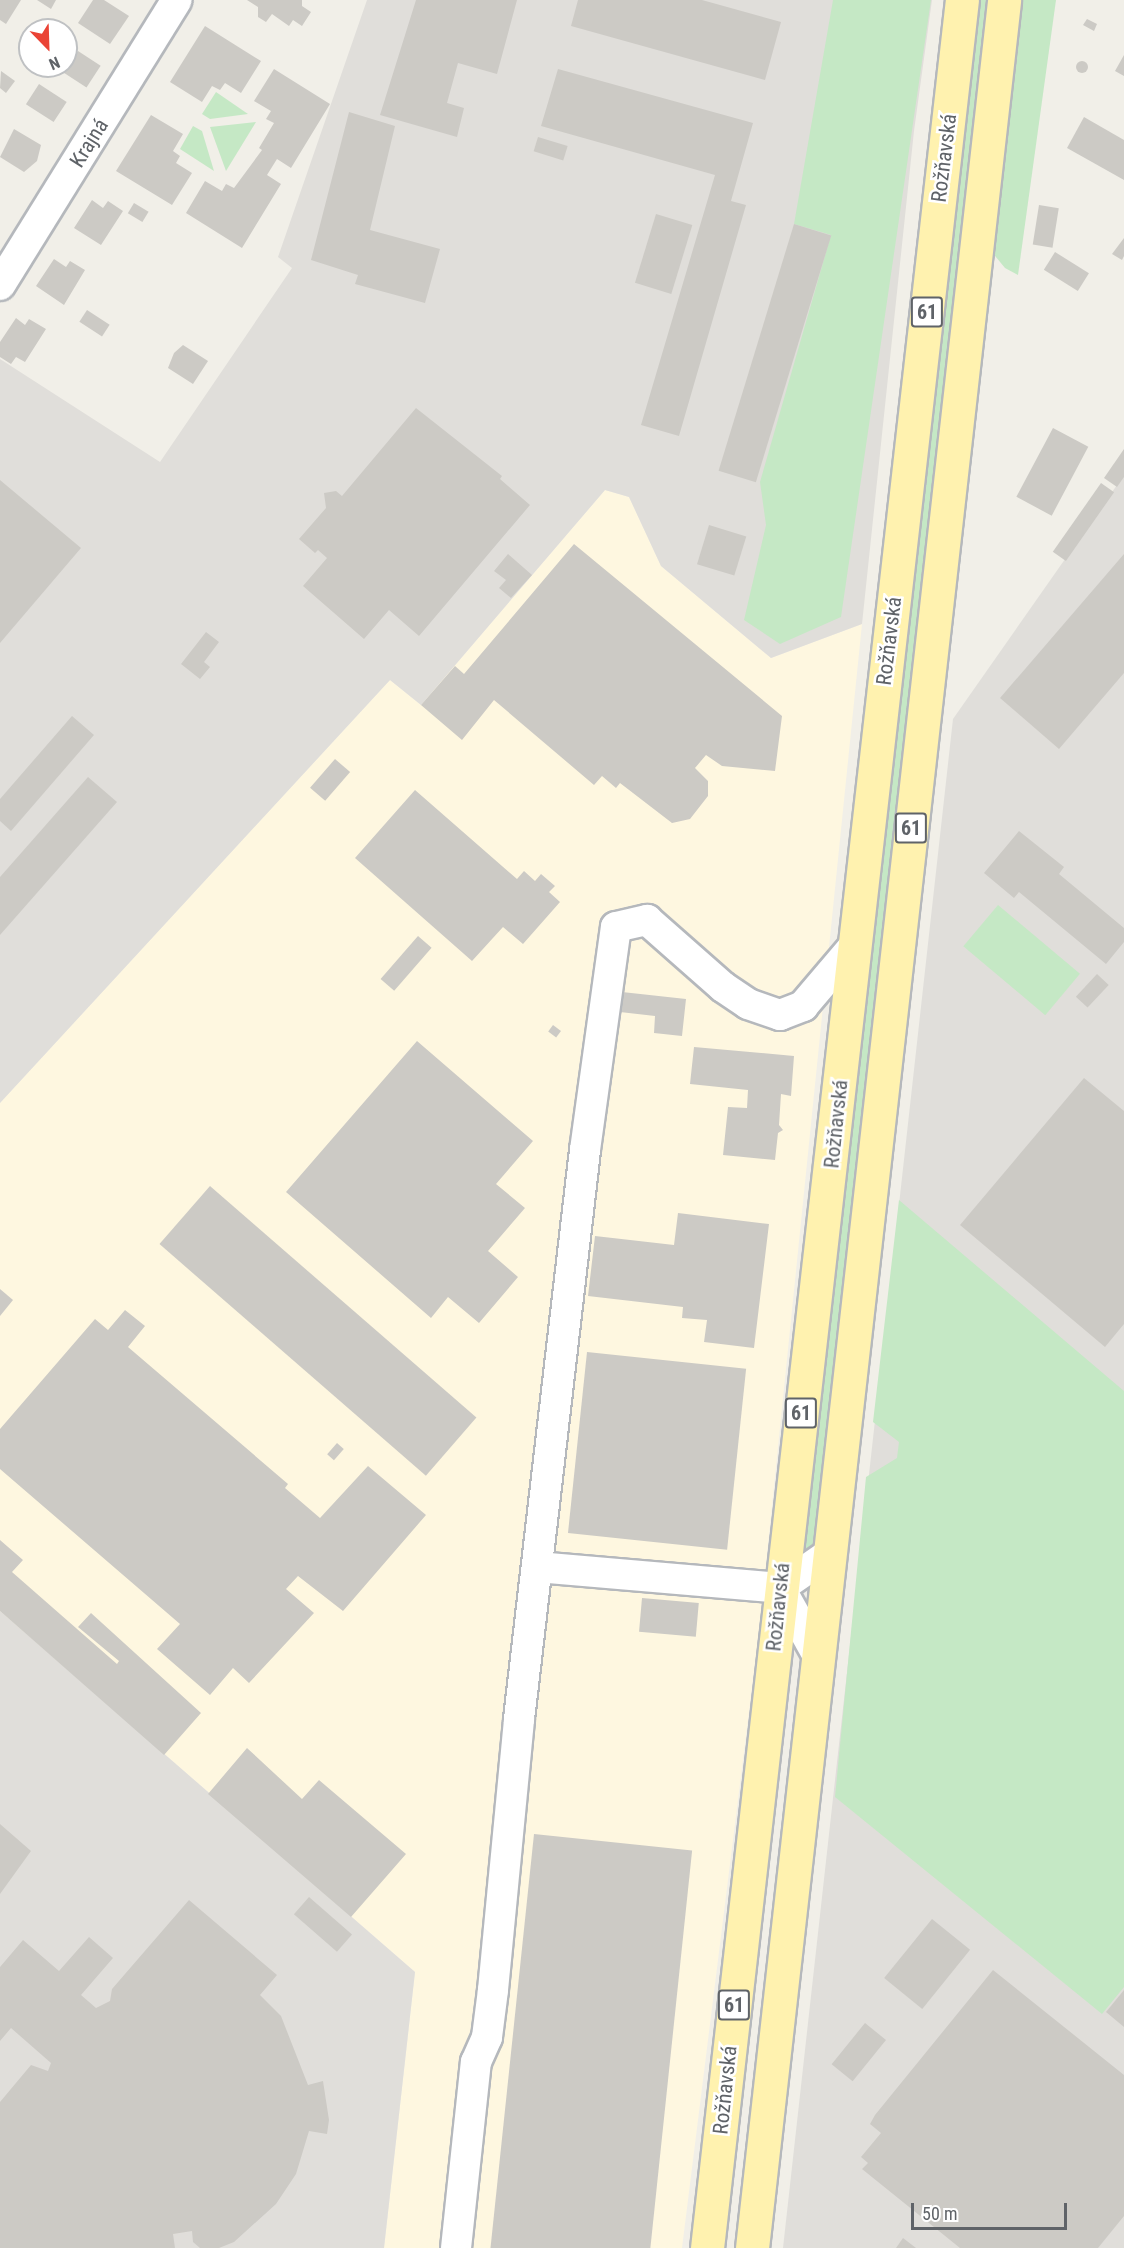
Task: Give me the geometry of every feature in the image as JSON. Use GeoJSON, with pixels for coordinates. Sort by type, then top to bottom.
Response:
{"type":"FeatureCollection","features":[{"type":"Feature","properties":{"kind":"main road","name":"Rožňavská"},"geometry":{"type":"LineString","coordinates":[[707,2248],[780,1588],[829,1194],[854,946],[962,0]]}},
{"type":"Feature","properties":{"kind":"main road","name":"Rožňavská"},"geometry":{"type":"LineString","coordinates":[[752,2248],[1004,0]]}},
{"type":"Feature","properties":{"kind":"street","name":"Krajná"},"geometry":{"type":"LineString","coordinates":[[0,285],[177,0]]}},
{"type":"Feature","properties":{"kind":"street"},"geometry":{"type":"LineString","coordinates":[[456,2248],[476,2062],[487,2037],[493,1990],[537,1567],[585,1150],[616,927],[647,920],[723,987],[748,1004],[780,1015],[802,1006],[854,946]]}},
{"type":"Feature","properties":{"kind":"street"},"geometry":{"type":"LineString","coordinates":[[537,1567],[780,1588],[829,1554]]}},
{"type":"Feature","properties":{"kind":"street"},"geometry":{"type":"LineString","coordinates":[[780,1588],[818,1656]]}},
{"type":"Feature","properties":{"kind":"shaded area"},"geometry":{"type":"Polygon","coordinates":[[[367,0],[932,0],[914,131],[862,624],[771,658],[661,566],[629,497],[605,490],[421,705],[390,680],[0,1103],[0,359],[160,462],[292,268],[278,257],[367,0]]]}},
{"type":"Feature","properties":{"kind":"shaded area"},"geometry":{"type":"Polygon","coordinates":[[[1124,475],[1124,2248],[783,2248],[953,719],[1124,475]]]}},
{"type":"Feature","properties":{"kind":"shaded area"},"geometry":{"type":"Polygon","coordinates":[[[605,490],[629,497],[661,566],[771,658],[862,624],[760,1624],[682,2248],[384,2248],[415,1972],[0,1611],[0,1103],[390,680],[421,705],[605,490]]]}},
{"type":"Feature","properties":{"kind":"shaded area"},"geometry":{"type":"Polygon","coordinates":[[[0,1611],[415,1972],[384,2248],[0,2248],[0,1611]]]}},
{"type":"Feature","properties":{"kind":"green space"},"geometry":{"type":"Polygon","coordinates":[[[833,0],[931,0],[841,617],[780,644],[744,620],[766,525],[760,482],[831,235],[794,224],[833,0]]]}},
{"type":"Feature","properties":{"kind":"green space"},"geometry":{"type":"Polygon","coordinates":[[[976,0],[991,0],[816,1546],[794,1569],[976,0]]]}},
{"type":"Feature","properties":{"kind":"green space"},"geometry":{"type":"Polygon","coordinates":[[[1022,0],[1056,0],[1018,275],[1005,268],[991,251],[1022,0]]]}},
{"type":"Feature","properties":{"kind":"green space"},"geometry":{"type":"Polygon","coordinates":[[[216,92],[248,114],[210,119],[202,114],[216,92]]]}},
{"type":"Feature","properties":{"kind":"green space"},"geometry":{"type":"Polygon","coordinates":[[[256,122],[226,171],[210,127],[256,122]]]}},
{"type":"Feature","properties":{"kind":"green space"},"geometry":{"type":"Polygon","coordinates":[[[193,126],[202,131],[214,171],[180,149],[193,126]]]}},
{"type":"Feature","properties":{"kind":"green space"},"geometry":{"type":"Polygon","coordinates":[[[998,905],[1080,974],[1045,1015],[963,946],[998,905]]]}},
{"type":"Feature","properties":{"kind":"green space"},"geometry":{"type":"Polygon","coordinates":[[[899,1200],[1124,1391],[1124,1987],[1102,2014],[835,1797],[866,1477],[897,1458],[899,1442],[873,1422],[899,1200]]]}},
{"type":"Feature","properties":{"kind":"building"},"geometry":{"type":"Polygon","coordinates":[[[0,0],[21,0],[6,24],[0,20],[0,0]]]}},
{"type":"Feature","properties":{"kind":"building"},"geometry":{"type":"Polygon","coordinates":[[[37,0],[56,0],[51,9],[37,0]]]}},
{"type":"Feature","properties":{"kind":"building"},"geometry":{"type":"Polygon","coordinates":[[[93,0],[104,0],[129,16],[110,44],[78,23],[93,0]]]}},
{"type":"Feature","properties":{"kind":"building"},"geometry":{"type":"Polygon","coordinates":[[[247,0],[302,0],[302,6],[311,12],[302,26],[293,20],[289,26],[272,14],[266,22],[258,17],[258,7],[247,0]]]}},
{"type":"Feature","properties":{"kind":"building"},"geometry":{"type":"Polygon","coordinates":[[[416,0],[517,0],[497,74],[458,63],[447,103],[464,108],[457,137],[380,115],[416,0]]]}},
{"type":"Feature","properties":{"kind":"building"},"geometry":{"type":"Polygon","coordinates":[[[578,0],[702,0],[781,22],[765,80],[571,26],[578,0]]]}},
{"type":"Feature","properties":{"kind":"building"},"geometry":{"type":"Polygon","coordinates":[[[1087,19],[1097,24],[1094,31],[1083,25],[1087,19]]]}},
{"type":"Feature","properties":{"kind":"building"},"geometry":{"type":"Polygon","coordinates":[[[205,26],[261,61],[241,93],[225,83],[220,90],[212,86],[202,102],[170,82],[205,26]]]}},
{"type":"Feature","properties":{"kind":"building"},"geometry":{"type":"Polygon","coordinates":[[[78,51],[101,66],[86,88],[72,78],[78,78],[78,51]]]}},
{"type":"Feature","properties":{"kind":"building"},"geometry":{"type":"Polygon","coordinates":[[[1124,55],[1124,76],[1115,71],[1124,55]]]}},
{"type":"Feature","properties":{"kind":"building"},"geometry":{"type":"Polygon","coordinates":[[[1084,61],[1088,67],[1084,73],[1080,73],[1076,65],[1084,61]]]}},
{"type":"Feature","properties":{"kind":"building"},"geometry":{"type":"Polygon","coordinates":[[[274,69],[330,104],[291,168],[277,159],[267,175],[281,184],[242,248],[186,213],[205,181],[222,191],[226,184],[234,188],[262,150],[259,148],[274,123],[266,119],[271,111],[254,101],[274,69]]]}},
{"type":"Feature","properties":{"kind":"building"},"geometry":{"type":"Polygon","coordinates":[[[558,69],[753,123],[731,201],[746,205],[679,436],[641,425],[715,175],[541,126],[558,69]]]}},
{"type":"Feature","properties":{"kind":"building"},"geometry":{"type":"Polygon","coordinates":[[[1,71],[15,81],[6,93],[0,88],[1,71]]]}},
{"type":"Feature","properties":{"kind":"building"},"geometry":{"type":"Polygon","coordinates":[[[39,84],[67,102],[54,122],[26,104],[39,84]]]}},
{"type":"Feature","properties":{"kind":"building"},"geometry":{"type":"Polygon","coordinates":[[[349,112],[395,126],[370,230],[440,249],[425,303],[355,284],[358,275],[311,260],[349,112]]]}},
{"type":"Feature","properties":{"kind":"building"},"geometry":{"type":"Polygon","coordinates":[[[151,115],[183,134],[173,151],[180,156],[176,163],[192,173],[172,205],[116,171],[151,115]]]}},
{"type":"Feature","properties":{"kind":"building"},"geometry":{"type":"Polygon","coordinates":[[[1084,117],[1124,140],[1124,180],[1067,148],[1084,117]]]}},
{"type":"Feature","properties":{"kind":"building"},"geometry":{"type":"Polygon","coordinates":[[[14,129],[41,145],[37,161],[24,172],[0,157],[14,129]]]}},
{"type":"Feature","properties":{"kind":"building"},"geometry":{"type":"Polygon","coordinates":[[[538,137],[568,146],[563,160],[534,151],[538,137]]]}},
{"type":"Feature","properties":{"kind":"building"},"geometry":{"type":"Polygon","coordinates":[[[92,200],[103,208],[108,201],[123,211],[101,245],[74,228],[92,200]]]}},
{"type":"Feature","properties":{"kind":"building"},"geometry":{"type":"Polygon","coordinates":[[[134,203],[149,212],[142,222],[128,213],[134,203]]]}},
{"type":"Feature","properties":{"kind":"building"},"geometry":{"type":"Polygon","coordinates":[[[1039,205],[1059,208],[1052,248],[1033,245],[1039,205]]]}},
{"type":"Feature","properties":{"kind":"building"},"geometry":{"type":"Polygon","coordinates":[[[656,214],[692,225],[671,294],[635,283],[656,214]]]}},
{"type":"Feature","properties":{"kind":"building"},"geometry":{"type":"Polygon","coordinates":[[[794,224],[831,235],[756,482],[719,471],[794,224]]]}},
{"type":"Feature","properties":{"kind":"building"},"geometry":{"type":"Polygon","coordinates":[[[1124,238],[1124,256],[1122,260],[1112,254],[1124,238]]]}},
{"type":"Feature","properties":{"kind":"building"},"geometry":{"type":"Polygon","coordinates":[[[1055,252],[1089,273],[1078,291],[1044,270],[1055,252]]]}},
{"type":"Feature","properties":{"kind":"building"},"geometry":{"type":"Polygon","coordinates":[[[54,259],[66,267],[70,261],[85,270],[64,305],[36,286],[54,259]]]}},
{"type":"Feature","properties":{"kind":"building"},"geometry":{"type":"Polygon","coordinates":[[[87,310],[110,325],[102,336],[79,322],[87,310]]]}},
{"type":"Feature","properties":{"kind":"building"},"geometry":{"type":"Polygon","coordinates":[[[16,318],[25,325],[29,319],[46,329],[25,362],[16,357],[11,364],[0,357],[0,342],[16,318]]]}},
{"type":"Feature","properties":{"kind":"building"},"geometry":{"type":"Polygon","coordinates":[[[183,345],[208,361],[193,384],[168,368],[174,353],[183,345]]]}},
{"type":"Feature","properties":{"kind":"building"},"geometry":{"type":"Polygon","coordinates":[[[416,408],[502,476],[500,479],[530,505],[419,636],[389,610],[364,639],[303,586],[327,558],[318,550],[315,553],[299,539],[326,508],[324,493],[336,491],[342,496],[416,408]]]}},
{"type":"Feature","properties":{"kind":"building"},"geometry":{"type":"Polygon","coordinates":[[[1053,428],[1088,447],[1052,516],[1016,497],[1053,428]]]}},
{"type":"Feature","properties":{"kind":"building"},"geometry":{"type":"Polygon","coordinates":[[[1124,449],[1124,477],[1117,487],[1104,478],[1124,449]]]}},
{"type":"Feature","properties":{"kind":"building"},"geometry":{"type":"Polygon","coordinates":[[[0,480],[81,548],[0,643],[0,480]]]}},
{"type":"Feature","properties":{"kind":"building"},"geometry":{"type":"Polygon","coordinates":[[[1101,483],[1114,492],[1066,561],[1053,552],[1101,483]]]}},
{"type":"Feature","properties":{"kind":"building"},"geometry":{"type":"Polygon","coordinates":[[[709,525],[746,536],[734,576],[697,564],[709,525]]]}},
{"type":"Feature","properties":{"kind":"building"},"geometry":{"type":"Polygon","coordinates":[[[574,544],[782,716],[775,771],[722,766],[706,755],[695,768],[708,781],[708,796],[690,819],[672,823],[620,783],[616,788],[602,776],[594,785],[494,700],[462,740],[421,705],[455,666],[464,674],[574,544]]]}},
{"type":"Feature","properties":{"kind":"building"},"geometry":{"type":"Polygon","coordinates":[[[508,554],[532,575],[511,598],[499,588],[506,580],[494,571],[508,554]]]}},
{"type":"Feature","properties":{"kind":"building"},"geometry":{"type":"Polygon","coordinates":[[[1124,554],[1124,673],[1059,749],[1000,698],[1124,554]]]}},
{"type":"Feature","properties":{"kind":"building"},"geometry":{"type":"Polygon","coordinates":[[[206,632],[219,642],[204,662],[210,667],[200,679],[181,664],[206,632]]]}},
{"type":"Feature","properties":{"kind":"building"},"geometry":{"type":"Polygon","coordinates":[[[72,716],[94,735],[11,831],[0,821],[0,799],[72,716]]]}},
{"type":"Feature","properties":{"kind":"building"},"geometry":{"type":"Polygon","coordinates":[[[335,759],[350,772],[325,801],[310,788],[335,759]]]}},
{"type":"Feature","properties":{"kind":"building"},"geometry":{"type":"Polygon","coordinates":[[[88,777],[117,802],[0,935],[0,877],[88,777]]]}},
{"type":"Feature","properties":{"kind":"building"},"geometry":{"type":"Polygon","coordinates":[[[415,790],[517,879],[524,871],[535,881],[541,874],[555,886],[549,892],[560,902],[523,944],[503,927],[472,961],[355,858],[415,790]]]}},
{"type":"Feature","properties":{"kind":"building"},"geometry":{"type":"Polygon","coordinates":[[[1019,831],[1064,867],[1059,874],[1124,928],[1124,942],[1106,964],[1019,892],[1014,898],[984,873],[1019,831]]]}},
{"type":"Feature","properties":{"kind":"building"},"geometry":{"type":"Polygon","coordinates":[[[418,936],[432,948],[394,991],[381,979],[418,936]]]}},
{"type":"Feature","properties":{"kind":"building"},"geometry":{"type":"Polygon","coordinates":[[[1097,974],[1109,985],[1088,1008],[1076,997],[1097,974]]]}},
{"type":"Feature","properties":{"kind":"building"},"geometry":{"type":"Polygon","coordinates":[[[622,992],[686,999],[682,1036],[654,1033],[655,1016],[620,1012],[622,992]]]}},
{"type":"Feature","properties":{"kind":"building"},"geometry":{"type":"Polygon","coordinates":[[[553,1025],[561,1031],[556,1037],[548,1031],[553,1025]]]}},
{"type":"Feature","properties":{"kind":"building"},"geometry":{"type":"Polygon","coordinates":[[[417,1041],[533,1141],[496,1184],[525,1208],[488,1251],[518,1277],[479,1323],[448,1297],[431,1318],[286,1192],[417,1041]]]}},
{"type":"Feature","properties":{"kind":"building"},"geometry":{"type":"Polygon","coordinates":[[[694,1047],[794,1056],[791,1096],[781,1094],[779,1125],[783,1130],[778,1133],[775,1160],[723,1155],[728,1107],[747,1108],[748,1090],[690,1084],[694,1047]]]}},
{"type":"Feature","properties":{"kind":"building"},"geometry":{"type":"Polygon","coordinates":[[[1084,1078],[1124,1111],[1124,1324],[1105,1347],[960,1225],[1084,1078]]]}},
{"type":"Feature","properties":{"kind":"building"},"geometry":{"type":"Polygon","coordinates":[[[210,1186],[476,1418],[426,1476],[159,1244],[210,1186]]]}},
{"type":"Feature","properties":{"kind":"building"},"geometry":{"type":"Polygon","coordinates":[[[678,1213],[769,1224],[754,1348],[704,1342],[707,1320],[682,1318],[683,1307],[588,1296],[595,1236],[674,1245],[678,1213]]]}},
{"type":"Feature","properties":{"kind":"building"},"geometry":{"type":"Polygon","coordinates":[[[0,1289],[13,1300],[0,1316],[0,1289]]]}},
{"type":"Feature","properties":{"kind":"building"},"geometry":{"type":"Polygon","coordinates":[[[125,1310],[145,1326],[128,1347],[288,1484],[285,1488],[320,1518],[368,1466],[426,1515],[343,1611],[298,1576],[286,1589],[314,1613],[249,1683],[233,1668],[210,1695],[157,1649],[180,1624],[0,1469],[0,1429],[95,1319],[108,1330],[125,1310]]]}},
{"type":"Feature","properties":{"kind":"building"},"geometry":{"type":"Polygon","coordinates":[[[587,1352],[746,1369],[727,1550],[568,1533],[587,1352]]]}},
{"type":"Feature","properties":{"kind":"building"},"geometry":{"type":"Polygon","coordinates":[[[337,1443],[344,1449],[334,1460],[327,1454],[337,1443]]]}},
{"type":"Feature","properties":{"kind":"building"},"geometry":{"type":"Polygon","coordinates":[[[0,1540],[23,1560],[12,1572],[117,1664],[119,1661],[78,1627],[91,1613],[201,1713],[164,1755],[0,1611],[0,1540]]]}},
{"type":"Feature","properties":{"kind":"building"},"geometry":{"type":"Polygon","coordinates":[[[642,1598],[699,1603],[696,1637],[639,1632],[642,1598]]]}},
{"type":"Feature","properties":{"kind":"building"},"geometry":{"type":"Polygon","coordinates":[[[247,1748],[302,1799],[319,1780],[406,1854],[351,1917],[208,1794],[247,1748]]]}},
{"type":"Feature","properties":{"kind":"building"},"geometry":{"type":"Polygon","coordinates":[[[0,1824],[31,1851],[0,1894],[0,1824]]]}},
{"type":"Feature","properties":{"kind":"building"},"geometry":{"type":"Polygon","coordinates":[[[534,1834],[692,1851],[650,2248],[490,2248],[534,1834]]]}},
{"type":"Feature","properties":{"kind":"building"},"geometry":{"type":"Polygon","coordinates":[[[309,1897],[352,1934],[337,1952],[294,1914],[309,1897]]]}},
{"type":"Feature","properties":{"kind":"building"},"geometry":{"type":"Polygon","coordinates":[[[189,1900],[277,1975],[260,1995],[281,2016],[308,2085],[323,2081],[329,2120],[327,2134],[309,2131],[296,2174],[276,2204],[234,2242],[219,2248],[200,2248],[193,2242],[192,2231],[173,2234],[175,2248],[0,2248],[0,2102],[31,2065],[48,2071],[51,2063],[11,2028],[0,2041],[0,1967],[23,1940],[59,1971],[89,1937],[113,1958],[81,1995],[96,2008],[110,2001],[112,1989],[189,1900]]]}},
{"type":"Feature","properties":{"kind":"building"},"geometry":{"type":"Polygon","coordinates":[[[932,1919],[970,1950],[922,2009],[884,1978],[932,1919]]]}},
{"type":"Feature","properties":{"kind":"building"},"geometry":{"type":"Polygon","coordinates":[[[993,1970],[1124,2075],[1124,2216],[1098,2248],[960,2248],[862,2169],[868,2163],[861,2157],[881,2133],[870,2124],[875,2115],[993,1970]]]}},
{"type":"Feature","properties":{"kind":"building"},"geometry":{"type":"Polygon","coordinates":[[[1124,1990],[1124,2027],[1106,2012],[1124,1990]]]}},
{"type":"Feature","properties":{"kind":"building"},"geometry":{"type":"Polygon","coordinates":[[[865,2023],[886,2040],[853,2081],[832,2064],[865,2023]]]}},
{"type":"Feature","properties":{"kind":"building"},"geometry":{"type":"Polygon","coordinates":[[[903,2238],[916,2248],[896,2248],[903,2238]]]}}]}
